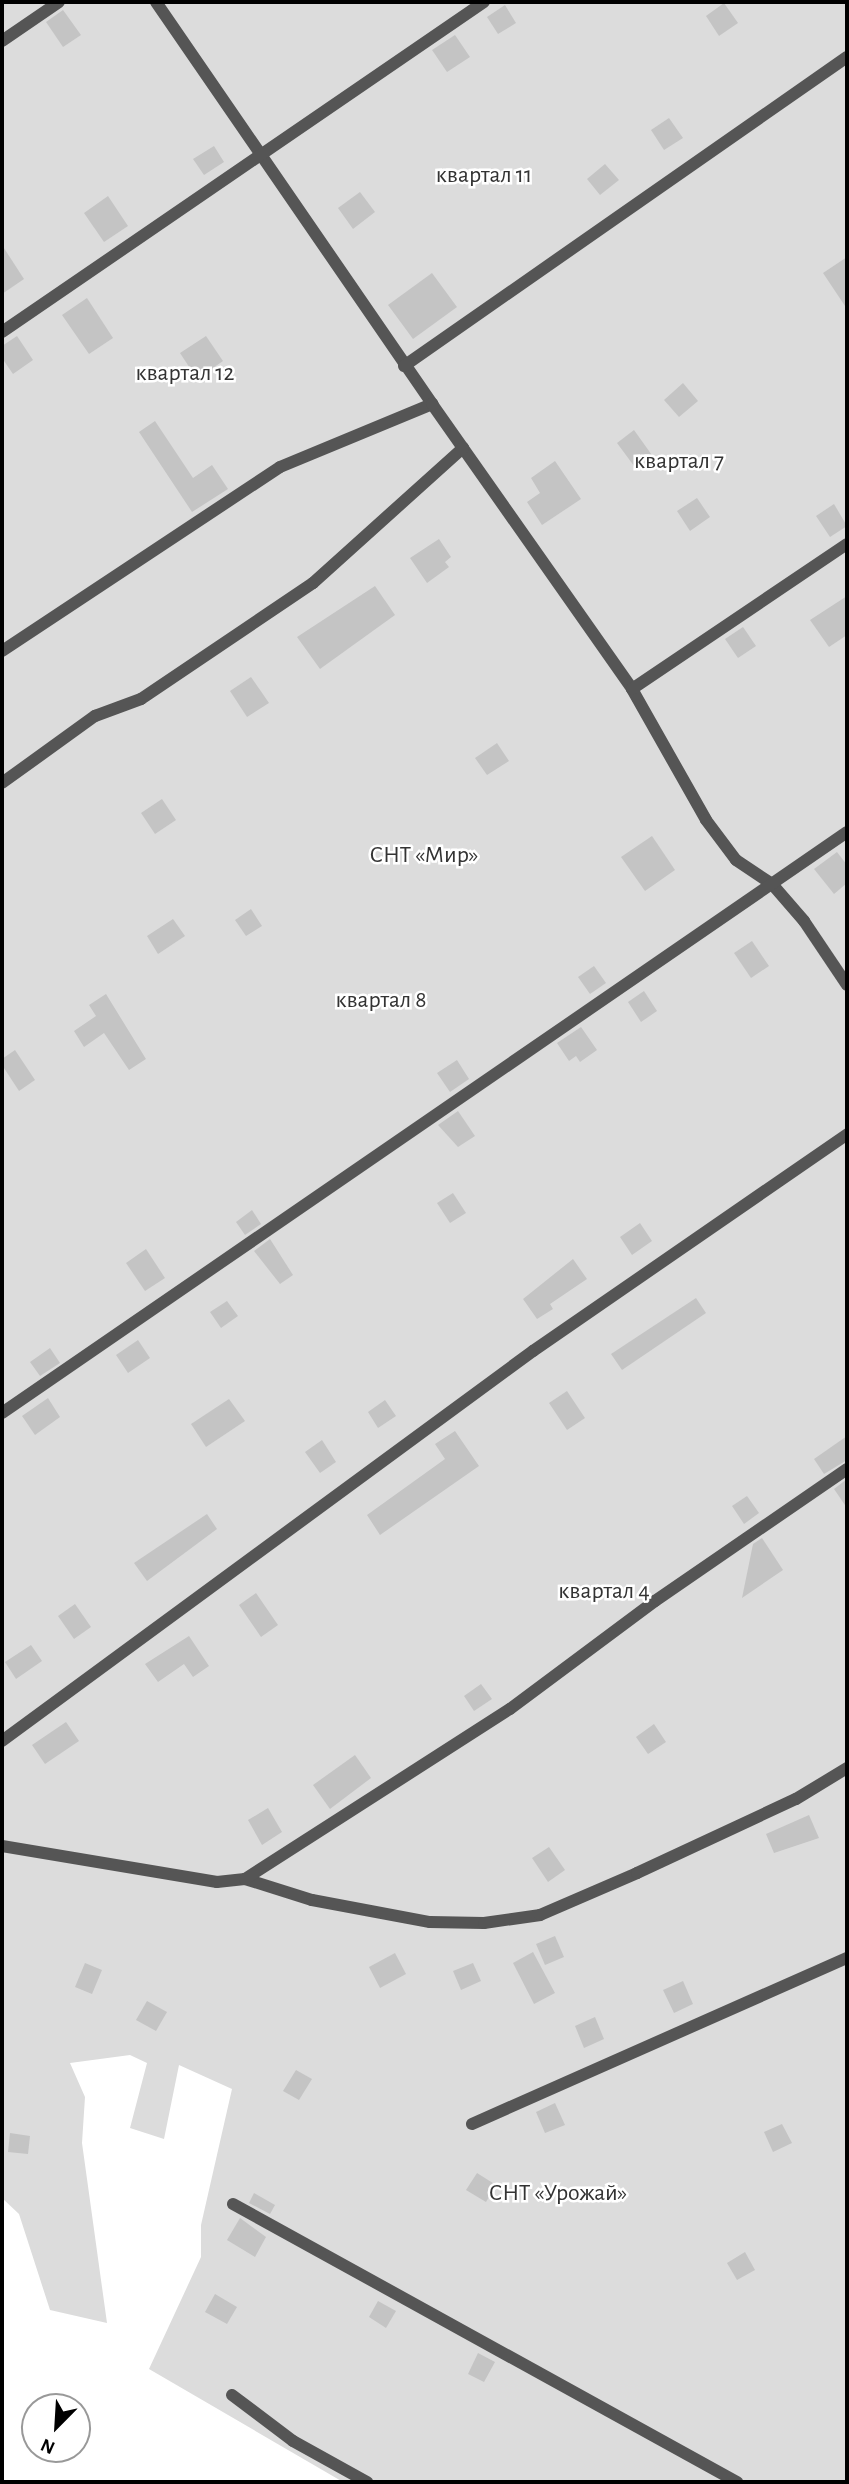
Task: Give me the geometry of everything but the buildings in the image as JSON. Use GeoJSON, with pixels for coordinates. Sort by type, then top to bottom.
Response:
{"type":"FeatureCollection","features":[{"type":"Feature","properties":{"kind":"lane"},"geometry":{"type":"LineString","coordinates":[[2,41],[59,2]]}},
{"type":"Feature","properties":{"kind":"lane"},"geometry":{"type":"LineString","coordinates":[[156,2],[404,366],[632,689],[706,820],[736,860],[772,884],[847,985]]}},
{"type":"Feature","properties":{"kind":"lane"},"geometry":{"type":"LineString","coordinates":[[2,332],[484,2]]}},
{"type":"Feature","properties":{"kind":"lane"},"geometry":{"type":"LineString","coordinates":[[404,366],[847,57]]}},
{"type":"Feature","properties":{"kind":"lane"},"geometry":{"type":"LineString","coordinates":[[2,651],[280,467],[432,404]]}},
{"type":"Feature","properties":{"kind":"lane"},"geometry":{"type":"LineString","coordinates":[[2,783],[95,716],[141,699],[313,583],[463,449]]}},
{"type":"Feature","properties":{"kind":"lane"},"geometry":{"type":"LineString","coordinates":[[632,689],[847,544]]}},
{"type":"Feature","properties":{"kind":"lane"},"geometry":{"type":"LineString","coordinates":[[2,1413],[847,832]]}},
{"type":"Feature","properties":{"kind":"lane"},"geometry":{"type":"LineString","coordinates":[[2,1741],[533,1351],[847,1134]]}},
{"type":"Feature","properties":{"kind":"lane"},"geometry":{"type":"LineString","coordinates":[[246,1879],[510,1709],[655,1601],[847,1469]]}},
{"type":"Feature","properties":{"kind":"lane"},"geometry":{"type":"LineString","coordinates":[[2,1846],[217,1882],[246,1879],[312,1900],[430,1922],[484,1923],[540,1915],[796,1799],[847,1768]]}},
{"type":"Feature","properties":{"kind":"lane"},"geometry":{"type":"LineString","coordinates":[[472,2123],[847,1958]]}},
{"type":"Feature","properties":{"kind":"lane"},"geometry":{"type":"LineString","coordinates":[[233,2204],[737,2482]]}},
{"type":"Feature","properties":{"kind":"lane"},"geometry":{"type":"LineString","coordinates":[[232,2395],[293,2441],[368,2482]]}},
{"type":"Feature","properties":{"kind":"green space","name":"СНТ «Мир»"},"geometry":{"type":"Polygon","coordinates":[[[2,2],[847,2],[847,2482],[343,2482],[149,2369],[201,2257],[201,2225],[232,2089],[179,2065],[164,2139],[130,2128],[147,2063],[130,2055],[70,2063],[85,2097],[82,2143],[107,2323],[50,2310],[19,2214],[2,2198],[2,2]]]}},
{"type":"Feature","properties":{"kind":"park label","name":"квартал 11"},"geometry":{"type":"Point","coordinates":[484,176]}},
{"type":"Feature","properties":{"kind":"park label","name":"квартал 12"},"geometry":{"type":"Point","coordinates":[185,374]}},
{"type":"Feature","properties":{"kind":"park label","name":"квартал 7"},"geometry":{"type":"Point","coordinates":[679,462]}},
{"type":"Feature","properties":{"kind":"park label","name":"квартал 8"},"geometry":{"type":"Point","coordinates":[381,1001]}},
{"type":"Feature","properties":{"kind":"park label","name":"квартал 4"},"geometry":{"type":"Point","coordinates":[604,1592]}},
{"type":"Feature","properties":{"kind":"park label","name":"СНТ «Урожай»"},"geometry":{"type":"Point","coordinates":[558,2194]}}]}
